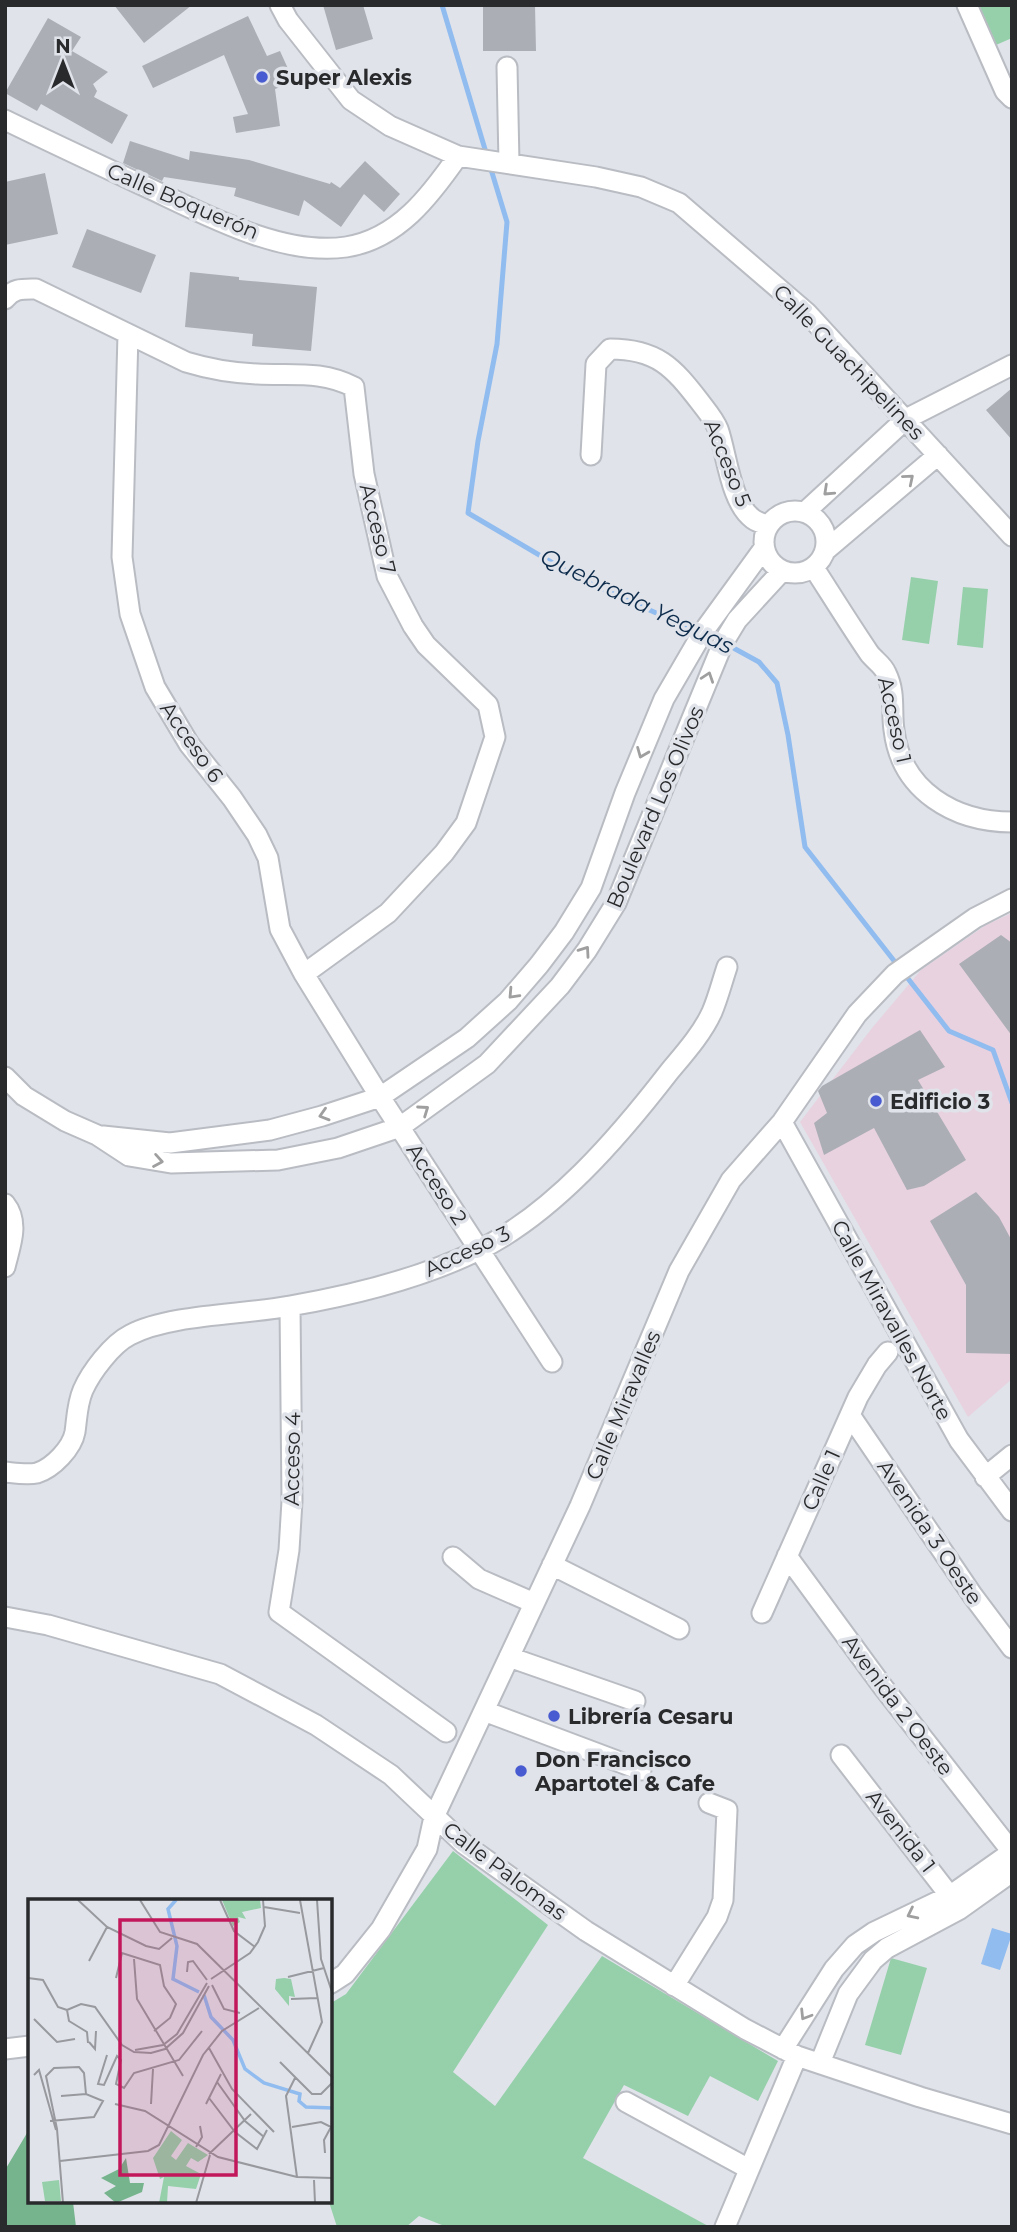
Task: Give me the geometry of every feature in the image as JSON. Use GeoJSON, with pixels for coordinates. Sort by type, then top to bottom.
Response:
{"type":"FeatureCollection","features":[{"type":"Feature","properties":{"kind":"street","name":"Calle Guachipelines"},"geometry":{"type":"LineString","coordinates":[[280,5],[288,20],[351,100],[390,126],[468,157],[596,177],[641,187],[679,203],[807,313],[1012,536]]}},
{"type":"Feature","properties":{"kind":"street"},"geometry":{"type":"LineString","coordinates":[[967,5],[1005,92],[1012,98]]}},
{"type":"Feature","properties":{"kind":"street"},"geometry":{"type":"LineString","coordinates":[[504,162],[507,67]]}},
{"type":"Feature","properties":{"kind":"street","name":"Calle Boquerón"},"geometry":{"type":"LineString","coordinates":[[5,120],[235,228],[299,247],[346,247],[398,226],[468,157]]}},
{"type":"Feature","properties":{"kind":"street","name":"Acceso 7"},"geometry":{"type":"LineString","coordinates":[[5,299],[12,292],[21,289],[36,289],[186,362],[209,369],[258,374],[311,374],[336,378],[354,387],[364,474],[387,576],[426,645],[488,705],[495,737],[466,823],[444,853],[388,913],[304,974]]}},
{"type":"Feature","properties":{"kind":"street","name":"Acceso 6"},"geometry":{"type":"LineString","coordinates":[[128,334],[122,557],[130,614],[145,661],[162,699],[189,744],[232,798],[257,835],[268,859],[280,929],[304,974],[390,1112]]}},
{"type":"Feature","properties":{"kind":"street","name":"Acceso 5"},"geometry":{"type":"LineString","coordinates":[[591,455],[596,364],[610,349],[628,349],[645,354],[678,373],[709,414],[718,428],[731,481],[739,500],[752,519],[768,526]]}},
{"type":"Feature","properties":{"kind":"street"},"geometry":{"type":"LineString","coordinates":[[805,512],[906,419],[1012,365]]}},
{"type":"Feature","properties":{"kind":"street"},"geometry":{"type":"LineString","coordinates":[[826,550],[938,455]]}},
{"type":"Feature","properties":{"kind":"street"},"geometry":{"type":"LineString","coordinates":[[791,511],[805,512],[824,528],[826,550],[822,560],[814,568],[798,574],[782,571],[774,565],[764,548],[764,536],[768,526],[778,516],[791,511]]}},
{"type":"Feature","properties":{"kind":"street","name":"Boulevard Los Olivos"},"geometry":{"type":"LineString","coordinates":[[97,1135],[170,1143],[270,1130],[322,1116],[390,1112],[516,992],[564,932],[591,888],[664,699],[702,632],[764,548]]}},
{"type":"Feature","properties":{"kind":"street","name":"Acceso 1"},"geometry":{"type":"LineString","coordinates":[[814,568],[872,657],[886,671],[895,709],[894,730],[903,765],[913,780],[928,796],[970,817],[1012,822]]}},
{"type":"Feature","properties":{"kind":"street","name":"Boulevard Los Olivos"},"geometry":{"type":"LineString","coordinates":[[5,1077],[24,1096],[65,1121],[97,1135],[129,1156],[171,1163],[213,1164],[278,1160],[338,1148],[390,1112],[487,1064],[560,986],[587,950],[616,903],[723,643],[737,620],[782,571]]}},
{"type":"Feature","properties":{"kind":"street"},"geometry":{"type":"LineString","coordinates":[[605,847],[630,866]]}},
{"type":"Feature","properties":{"kind":"street","name":"Calle Miravalles"},"geometry":{"type":"LineString","coordinates":[[332,1982],[345,1974],[381,1929],[427,1849],[434,1817],[579,1506],[679,1271],[731,1180],[782,1122],[858,1014],[903,968],[975,918],[1012,899]]}},
{"type":"Feature","properties":{"kind":"street","name":"Acceso 3"},"geometry":{"type":"LineString","coordinates":[[5,1472],[37,1473],[52,1464],[69,1447],[75,1434],[76,1412],[83,1390],[100,1362],[127,1336],[152,1326],[290,1306],[373,1289],[444,1266],[480,1250],[523,1224],[615,1139],[669,1073],[712,1013],[727,967]]}},
{"type":"Feature","properties":{"kind":"street","name":"Acceso 2"},"geometry":{"type":"LineString","coordinates":[[390,1112],[552,1362]]}},
{"type":"Feature","properties":{"kind":"street","name":"Calle Miravalles Norte"},"geometry":{"type":"LineString","coordinates":[[782,1122],[959,1440],[1012,1511]]}},
{"type":"Feature","properties":{"kind":"street"},"geometry":{"type":"LineString","coordinates":[[5,1204],[13,1222],[13,1237],[5,1267]]}},
{"type":"Feature","properties":{"kind":"street","name":"Acceso 4"},"geometry":{"type":"LineString","coordinates":[[290,1306],[292,1501],[289,1550],[279,1612],[446,1732]]}},
{"type":"Feature","properties":{"kind":"street","name":"Calle 1"},"geometry":{"type":"LineString","coordinates":[[762,1613],[850,1415],[867,1381],[888,1352]]}},
{"type":"Feature","properties":{"kind":"street","name":"Avenida 3 Oeste"},"geometry":{"type":"LineString","coordinates":[[850,1415],[973,1596],[1012,1648]]}},
{"type":"Feature","properties":{"kind":"street"},"geometry":{"type":"LineString","coordinates":[[985,1477],[1012,1455]]}},
{"type":"Feature","properties":{"kind":"street","name":"Avenida 2 Oeste"},"geometry":{"type":"LineString","coordinates":[[788,1556],[883,1687],[1012,1852]]}},
{"type":"Feature","properties":{"kind":"street"},"geometry":{"type":"LineString","coordinates":[[453,1557],[479,1579],[534,1603]]}},
{"type":"Feature","properties":{"kind":"street"},"geometry":{"type":"LineString","coordinates":[[552,1565],[679,1629]]}},
{"type":"Feature","properties":{"kind":"street","name":"Calle Palomas"},"geometry":{"type":"LineString","coordinates":[[5,1618],[48,1625],[220,1674],[316,1725],[391,1775],[464,1844],[586,1931],[745,2029],[790,2053],[920,2097],[1012,2124]]}},
{"type":"Feature","properties":{"kind":"street"},"geometry":{"type":"LineString","coordinates":[[509,1657],[635,1700]]}},
{"type":"Feature","properties":{"kind":"street"},"geometry":{"type":"LineString","coordinates":[[484,1711],[641,1770]]}},
{"type":"Feature","properties":{"kind":"street","name":"Avenida 1"},"geometry":{"type":"LineString","coordinates":[[841,1755],[955,1902]]}},
{"type":"Feature","properties":{"kind":"street"},"geometry":{"type":"LineString","coordinates":[[674,1986],[718,1917],[723,1900],[727,1810],[709,1803]]}},
{"type":"Feature","properties":{"kind":"street"},"geometry":{"type":"LineString","coordinates":[[725,2227],[749,2169],[790,2053],[834,1969],[855,1945],[874,1932],[955,1902],[1012,1852]]}},
{"type":"Feature","properties":{"kind":"street"},"geometry":{"type":"LineString","coordinates":[[820,2063],[848,1994],[873,1960],[955,1902],[1012,1872]]}},
{"type":"Feature","properties":{"kind":"street"},"geometry":{"type":"LineString","coordinates":[[5,2049],[28,2046]]}},
{"type":"Feature","properties":{"kind":"street"},"geometry":{"type":"LineString","coordinates":[[626,2102],[749,2169]]}},
{"type":"Feature","properties":{"kind":"shaded area"},"geometry":{"type":"Polygon","coordinates":[[[1012,913],[1012,1379],[968,1417],[800,1122],[872,1028],[921,970],[986,925],[1012,913]]]}},
{"type":"Feature","properties":{"kind":"green space"},"geometry":{"type":"Polygon","coordinates":[[[978,5],[1012,5],[1012,38],[996,45],[978,5]]]}},
{"type":"Feature","properties":{"kind":"green space"},"geometry":{"type":"Polygon","coordinates":[[[911,577],[938,581],[929,644],[902,640],[911,577]]]}},
{"type":"Feature","properties":{"kind":"green space"},"geometry":{"type":"Polygon","coordinates":[[[963,587],[988,589],[983,648],[957,645],[963,587]]]}},
{"type":"Feature","properties":{"kind":"green space"},"geometry":{"type":"Polygon","coordinates":[[[453,1851],[548,1925],[453,2072],[495,2106],[602,1956],[778,2061],[758,2101],[710,2076],[688,2116],[624,2085],[583,2158],[710,2227],[447,2227],[419,2216],[406,2227],[337,2227],[330,2204],[332,2204],[332,2002],[346,1994],[453,1851]]]}},
{"type":"Feature","properties":{"kind":"green space"},"geometry":{"type":"Polygon","coordinates":[[[891,1958],[927,1968],[901,2055],[865,2045],[891,1958]]]}},
{"type":"Feature","properties":{"kind":"green space"},"geometry":{"type":"Polygon","coordinates":[[[28,2131],[28,2204],[73,2204],[76,2227],[5,2227],[5,2170],[28,2131]]]}},
{"type":"Feature","properties":{"kind":"water"},"geometry":{"type":"Polygon","coordinates":[[[992,1928],[1012,1934],[1000,1970],[981,1964],[992,1928]]]}},
{"type":"Feature","properties":{"kind":"building"},"geometry":{"type":"Polygon","coordinates":[[[114,5],[192,5],[144,43],[114,5]]]}},
{"type":"Feature","properties":{"kind":"building"},"geometry":{"type":"Polygon","coordinates":[[[323,5],[363,5],[373,39],[336,50],[323,5]]]}},
{"type":"Feature","properties":{"kind":"building"},"geometry":{"type":"Polygon","coordinates":[[[483,5],[535,5],[536,51],[483,51],[483,5]]]}},
{"type":"Feature","properties":{"kind":"building"},"geometry":{"type":"Polygon","coordinates":[[[248,16],[267,56],[280,51],[294,82],[275,89],[280,126],[236,133],[233,117],[248,114],[224,55],[153,88],[142,66],[248,16]]]}},
{"type":"Feature","properties":{"kind":"building"},"geometry":{"type":"Polygon","coordinates":[[[48,18],[81,37],[72,51],[108,72],[93,84],[97,91],[94,97],[128,115],[112,144],[41,104],[37,111],[5,93],[48,18]]]}},
{"type":"Feature","properties":{"kind":"building"},"geometry":{"type":"Polygon","coordinates":[[[130,141],[189,160],[190,151],[249,160],[330,184],[331,182],[340,188],[365,161],[400,194],[384,212],[364,194],[341,227],[304,200],[299,216],[234,196],[236,188],[164,177],[162,181],[123,163],[130,141]]]}},
{"type":"Feature","properties":{"kind":"building"},"geometry":{"type":"Polygon","coordinates":[[[45,173],[58,234],[5,245],[5,182],[45,173]]]}},
{"type":"Feature","properties":{"kind":"building"},"geometry":{"type":"Polygon","coordinates":[[[87,229],[156,255],[141,293],[72,267],[87,229]]]}},
{"type":"Feature","properties":{"kind":"building"},"geometry":{"type":"Polygon","coordinates":[[[190,272],[239,277],[239,280],[317,287],[311,351],[252,346],[253,334],[185,327],[190,272]]]}},
{"type":"Feature","properties":{"kind":"building"},"geometry":{"type":"Polygon","coordinates":[[[1012,388],[1012,440],[986,410],[1012,388]]]}},
{"type":"Feature","properties":{"kind":"building"},"geometry":{"type":"Polygon","coordinates":[[[1001,935],[1012,943],[1012,1036],[959,964],[1001,935]]]}},
{"type":"Feature","properties":{"kind":"building","name":"Edificio 3"},"geometry":{"type":"Polygon","coordinates":[[[920,1030],[945,1067],[918,1080],[966,1160],[924,1186],[907,1190],[874,1128],[824,1155],[814,1123],[827,1113],[818,1091],[822,1086],[920,1030]]]}},
{"type":"Feature","properties":{"kind":"building"},"geometry":{"type":"Polygon","coordinates":[[[976,1192],[999,1217],[1012,1241],[1012,1354],[966,1353],[966,1285],[930,1221],[976,1192]]]}},
{"type":"Feature","properties":{"kind":"waterway","name":"Quebrada Yeguas"},"geometry":{"type":"LineString","coordinates":[[442,5],[487,156]]}},
{"type":"Feature","properties":{"kind":"waterway","name":"Quebrada Yeguas"},"geometry":{"type":"LineString","coordinates":[[490,166],[507,222],[497,344],[478,441],[468,513],[580,579],[719,641]]}},
{"type":"Feature","properties":{"kind":"waterway","name":"Quebrada Yeguas"},"geometry":{"type":"LineString","coordinates":[[728,645],[759,662],[777,683],[805,847],[949,1031],[993,1050],[1012,1103]]}},
{"type":"Feature","properties":{"kind":"place","name":"Super Alexis"},"geometry":{"type":"Point","coordinates":[262,77]}},
{"type":"Feature","properties":{"kind":"place","name":"Edificio 3"},"geometry":{"type":"Point","coordinates":[876,1101]}},
{"type":"Feature","properties":{"kind":"place","name":"Librería Cesaru"},"geometry":{"type":"Point","coordinates":[554,1716]}},
{"type":"Feature","properties":{"kind":"place","name":"Don Francisco Apartotel & Cafe"},"geometry":{"type":"Point","coordinates":[521,1771]}}]}
